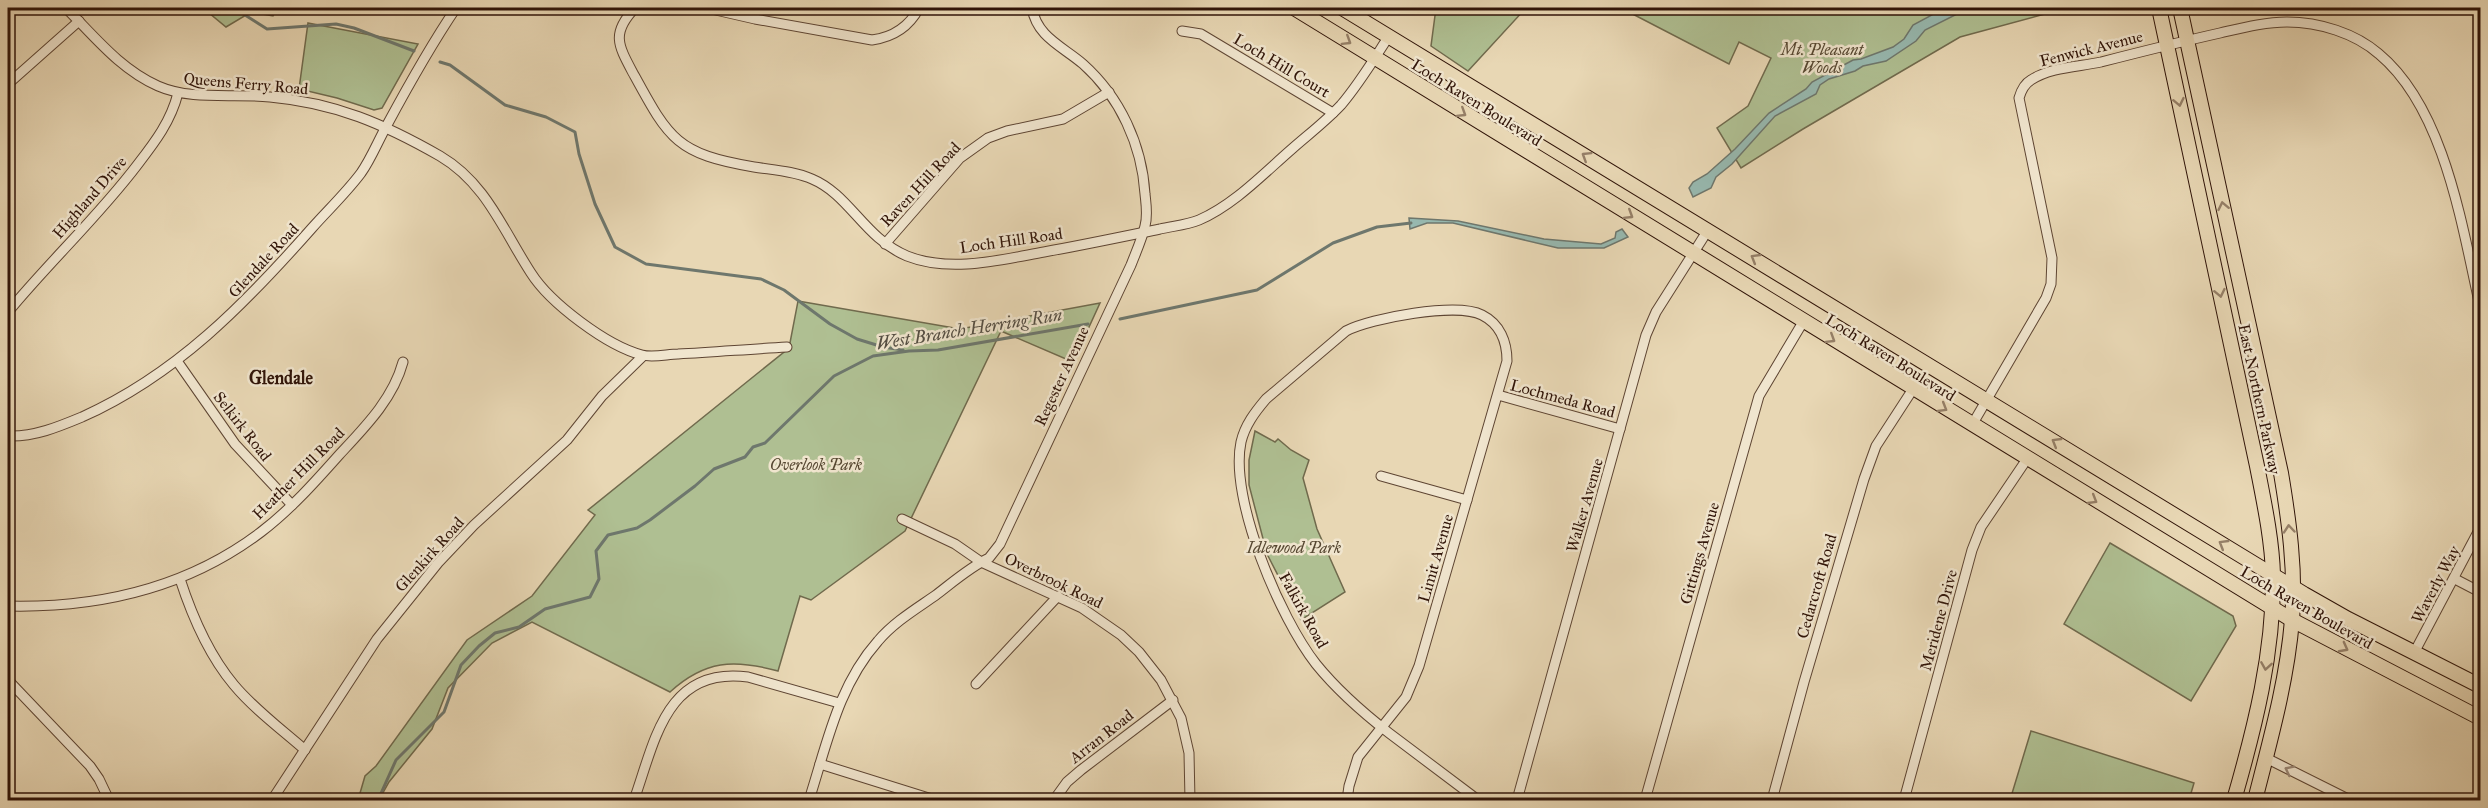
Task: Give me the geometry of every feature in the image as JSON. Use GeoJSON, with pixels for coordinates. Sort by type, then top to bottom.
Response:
{"type":"FeatureCollection","features":[{"type":"Feature","properties":{"kind":"main road","name":"Loch Raven Boulevard"},"geometry":{"type":"LineString","coordinates":[[1294,8],[2292,620],[2481,718]]}},
{"type":"Feature","properties":{"kind":"main road"},"geometry":{"type":"LineString","coordinates":[[1319,8],[1320,23]]}},
{"type":"Feature","properties":{"kind":"main road","name":"Loch Raven Boulevard"},"geometry":{"type":"LineString","coordinates":[[1342,8],[2292,587],[2348,619],[2481,686]]}},
{"type":"Feature","properties":{"kind":"main road","name":"East Northern Parkway"},"geometry":{"type":"LineString","coordinates":[[2159,8],[2257,466],[2266,514],[2273,574],[2268,648],[2259,704],[2235,801]]}},
{"type":"Feature","properties":{"kind":"main road","name":"East Northern Parkway"},"geometry":{"type":"LineString","coordinates":[[2180,8],[2281,472],[2289,525],[2292,620],[2281,692],[2255,801]]}},
{"type":"Feature","properties":{"kind":"street","name":"Queens Ferry Road"},"geometry":{"type":"LineString","coordinates":[[66,8],[109,53],[147,81],[178,93],[297,100],[357,115],[387,126],[442,157],[476,184],[488,200],[531,274],[563,308],[606,338],[643,356],[787,347]]}},
{"type":"Feature","properties":{"kind":"street","name":"Glendale Road"},"geometry":{"type":"LineString","coordinates":[[8,436],[36,434],[92,412],[139,387],[177,361],[222,324],[295,248],[362,172],[456,8]]}},
{"type":"Feature","properties":{"kind":"street","name":"Loch Hill Road"},"geometry":{"type":"LineString","coordinates":[[635,8],[621,26],[620,46],[657,117],[669,133],[693,150],[714,159],[796,173],[816,180],[832,190],[862,225],[885,244],[908,256],[923,260],[970,264],[1142,234],[1198,220],[1243,190],[1333,113],[1389,36]]}},
{"type":"Feature","properties":{"kind":"street"},"geometry":{"type":"LineString","coordinates":[[707,8],[872,40],[900,31],[913,19],[919,8]]}},
{"type":"Feature","properties":{"kind":"street","name":"Regester Avenue"},"geometry":{"type":"LineString","coordinates":[[809,801],[839,703],[851,678],[879,640],[900,621],[989,558],[1000,544],[1131,265],[1146,225],[1143,168],[1137,145],[1109,92],[1081,62],[1045,35],[1038,25],[1032,8]]}},
{"type":"Feature","properties":{"kind":"street"},"geometry":{"type":"LineString","coordinates":[[8,84],[79,21]]}},
{"type":"Feature","properties":{"kind":"street"},"geometry":{"type":"LineString","coordinates":[[2167,45],[2272,23],[2303,22],[2350,35],[2386,60],[2415,97],[2444,160],[2481,306]]}},
{"type":"Feature","properties":{"kind":"street","name":"Loch Hill Court"},"geometry":{"type":"LineString","coordinates":[[1182,31],[1200,34],[1333,113]]}},
{"type":"Feature","properties":{"kind":"street","name":"Fenwick Avenue"},"geometry":{"type":"LineString","coordinates":[[1987,400],[2029,329],[2051,284],[2052,258],[2020,108],[2019,98],[2024,86],[2028,81],[2054,71],[2167,45]]}},
{"type":"Feature","properties":{"kind":"street","name":"Raven Hill Road"},"geometry":{"type":"LineString","coordinates":[[885,244],[960,158],[979,144],[1007,131],[1063,119],[1109,92]]}},
{"type":"Feature","properties":{"kind":"street","name":"Highland Drive"},"geometry":{"type":"LineString","coordinates":[[8,312],[129,177],[161,132],[174,109],[178,93]]}},
{"type":"Feature","properties":{"kind":"street","name":"Walker Avenue"},"geometry":{"type":"LineString","coordinates":[[1517,801],[1650,326],[1708,230]]}},
{"type":"Feature","properties":{"kind":"street","name":"Falkirk Road"},"geometry":{"type":"LineString","coordinates":[[1478,801],[1357,707],[1315,662],[1295,633],[1277,599],[1262,561],[1240,482],[1240,453],[1243,434],[1255,412],[1266,399],[1337,337],[1354,327],[1398,316],[1426,313],[1469,311],[1484,316]]}},
{"type":"Feature","properties":{"kind":"street","name":"Limit Avenue"},"geometry":{"type":"LineString","coordinates":[[1347,801],[1358,757],[1406,697],[1419,666],[1498,396],[1507,361],[1507,350],[1500,331],[1484,316]]}},
{"type":"Feature","properties":{"kind":"street","name":"Gittings Avenue"},"geometry":{"type":"LineString","coordinates":[[1645,801],[1759,396],[1803,322]]}},
{"type":"Feature","properties":{"kind":"street","name":"Glenkirk Road"},"geometry":{"type":"LineString","coordinates":[[272,801],[377,639],[438,563],[474,525],[567,440],[602,396],[643,356]]}},
{"type":"Feature","properties":{"kind":"street","name":"Selkirk Road"},"geometry":{"type":"LineString","coordinates":[[177,361],[235,444],[292,505]]}},
{"type":"Feature","properties":{"kind":"street","name":"Heather Hill Road"},"geometry":{"type":"LineString","coordinates":[[8,606],[80,604],[125,596],[180,579],[237,549],[292,505],[381,407],[392,392],[403,362]]}},
{"type":"Feature","properties":{"kind":"street","name":"Cedarcroft Road"},"geometry":{"type":"LineString","coordinates":[[1772,801],[1804,682],[1864,479],[1876,446],[1913,389]]}},
{"type":"Feature","properties":{"kind":"street","name":"Lochmeda Road"},"geometry":{"type":"LineString","coordinates":[[1498,396],[1620,429]]}},
{"type":"Feature","properties":{"kind":"street"},"geometry":{"type":"LineString","coordinates":[[1972,425],[1987,400]]}},
{"type":"Feature","properties":{"kind":"street","name":"Meridene Drive"},"geometry":{"type":"LineString","coordinates":[[1904,801],[1972,550],[1987,517],[2027,459]]}},
{"type":"Feature","properties":{"kind":"street"},"geometry":{"type":"LineString","coordinates":[[1381,476],[1467,500]]}},
{"type":"Feature","properties":{"kind":"street","name":"Overbrook Road"},"geometry":{"type":"LineString","coordinates":[[902,519],[955,544],[981,562],[1058,596],[1092,614],[1121,635],[1151,666],[1173,700],[1186,734],[1191,778],[1190,801]]}},
{"type":"Feature","properties":{"kind":"street","name":"Waverly Way"},"geometry":{"type":"LineString","coordinates":[[2414,653],[2481,528]]}},
{"type":"Feature","properties":{"kind":"street"},"geometry":{"type":"LineString","coordinates":[[180,579],[196,622],[219,665],[258,710],[304,750]]}},
{"type":"Feature","properties":{"kind":"street"},"geometry":{"type":"LineString","coordinates":[[2455,579],[2481,592]]}},
{"type":"Feature","properties":{"kind":"street"},"geometry":{"type":"LineString","coordinates":[[975,684],[1058,596]]}},
{"type":"Feature","properties":{"kind":"street"},"geometry":{"type":"LineString","coordinates":[[634,801],[662,720],[681,695],[705,681],[722,676],[748,677],[839,703]]}},
{"type":"Feature","properties":{"kind":"street"},"geometry":{"type":"LineString","coordinates":[[8,680],[90,766],[99,779],[108,801]]}},
{"type":"Feature","properties":{"kind":"street","name":"Arran Road"},"geometry":{"type":"LineString","coordinates":[[1054,801],[1067,782],[1081,770],[1173,700]]}},
{"type":"Feature","properties":{"kind":"street"},"geometry":{"type":"LineString","coordinates":[[2266,758],[2350,801]]}},
{"type":"Feature","properties":{"kind":"street"},"geometry":{"type":"LineString","coordinates":[[820,764],[934,801]]}},
{"type":"Feature","properties":{"kind":"green space"},"geometry":{"type":"Polygon","coordinates":[[[203,8],[277,8],[273,16],[251,12],[226,27],[203,8]]]}},
{"type":"Feature","properties":{"kind":"green space"},"geometry":{"type":"Polygon","coordinates":[[[1436,8],[1526,8],[1468,71],[1431,46],[1436,8]]]}},
{"type":"Feature","properties":{"kind":"green space","name":"Mt. Pleasant Woods"},"geometry":{"type":"Polygon","coordinates":[[[1621,8],[2067,8],[1960,37],[1741,168],[1717,128],[1748,106],[1771,58],[1739,42],[1729,64],[1621,8]]]}},
{"type":"Feature","properties":{"kind":"green space"},"geometry":{"type":"Polygon","coordinates":[[[308,23],[418,44],[382,108],[374,110],[299,89],[308,23]]]}},
{"type":"Feature","properties":{"kind":"green space","name":"Overlook Park"},"geometry":{"type":"Polygon","coordinates":[[[798,301],[960,329],[1100,303],[1073,362],[1001,331],[905,531],[811,600],[800,596],[778,671],[747,665],[721,665],[695,674],[670,692],[532,622],[492,643],[448,688],[432,729],[389,782],[379,800],[358,800],[365,776],[376,766],[467,640],[532,596],[595,515],[588,510],[789,348],[798,301]]]}},
{"type":"Feature","properties":{"kind":"green space","name":"Idlewood Park"},"geometry":{"type":"Polygon","coordinates":[[[1255,431],[1275,442],[1278,439],[1291,450],[1309,460],[1303,478],[1317,529],[1345,592],[1301,620],[1267,554],[1249,485],[1249,460],[1255,431]]]}},
{"type":"Feature","properties":{"kind":"green space"},"geometry":{"type":"Polygon","coordinates":[[[2110,543],[2233,616],[2236,626],[2191,701],[2064,624],[2110,543]]]}},
{"type":"Feature","properties":{"kind":"green space"},"geometry":{"type":"Polygon","coordinates":[[[2031,731],[2194,783],[2189,800],[2010,800],[2031,731]]]}},
{"type":"Feature","properties":{"kind":"water"},"geometry":{"type":"Polygon","coordinates":[[[1939,8],[1969,8],[1925,30],[1916,41],[1886,61],[1863,66],[1855,71],[1829,79],[1820,85],[1816,94],[1775,116],[1732,164],[1716,177],[1711,188],[1693,197],[1689,188],[1693,182],[1707,174],[1735,149],[1769,113],[1806,89],[1812,82],[1853,60],[1893,47],[1904,39],[1913,25],[1932,15],[1939,8]]]}},
{"type":"Feature","properties":{"kind":"water"},"geometry":{"type":"Polygon","coordinates":[[[1409,218],[1458,221],[1544,239],[1601,244],[1615,238],[1616,232],[1622,229],[1628,237],[1604,248],[1558,248],[1453,223],[1427,223],[1410,229],[1409,218]]]}},
{"type":"Feature","properties":{"kind":"waterway"},"geometry":{"type":"LineString","coordinates":[[234,8],[267,29],[336,24],[354,28],[414,51]]}},
{"type":"Feature","properties":{"kind":"waterway"},"geometry":{"type":"LineString","coordinates":[[440,62],[450,65],[505,105],[546,117],[575,132],[579,154],[595,204],[615,247],[646,264],[761,279],[784,290],[830,324],[857,339],[903,350]]}},
{"type":"Feature","properties":{"kind":"waterway","name":"West Branch Herring Run"},"geometry":{"type":"LineString","coordinates":[[1120,319],[1257,290],[1333,243],[1377,227],[1411,223]]}},
{"type":"Feature","properties":{"kind":"waterway","name":"West Branch Herring Run"},"geometry":{"type":"LineString","coordinates":[[378,800],[396,760],[444,712],[461,665],[479,646],[495,633],[519,627],[545,609],[590,597],[599,579],[596,551],[608,535],[637,528],[695,486],[714,469],[745,457],[753,447],[765,443],[834,376],[873,356],[938,350],[1088,324]]}},
{"type":"Feature","properties":{"kind":"district","name":"Glendale"},"geometry":{"type":"Point","coordinates":[281,378]}}]}
